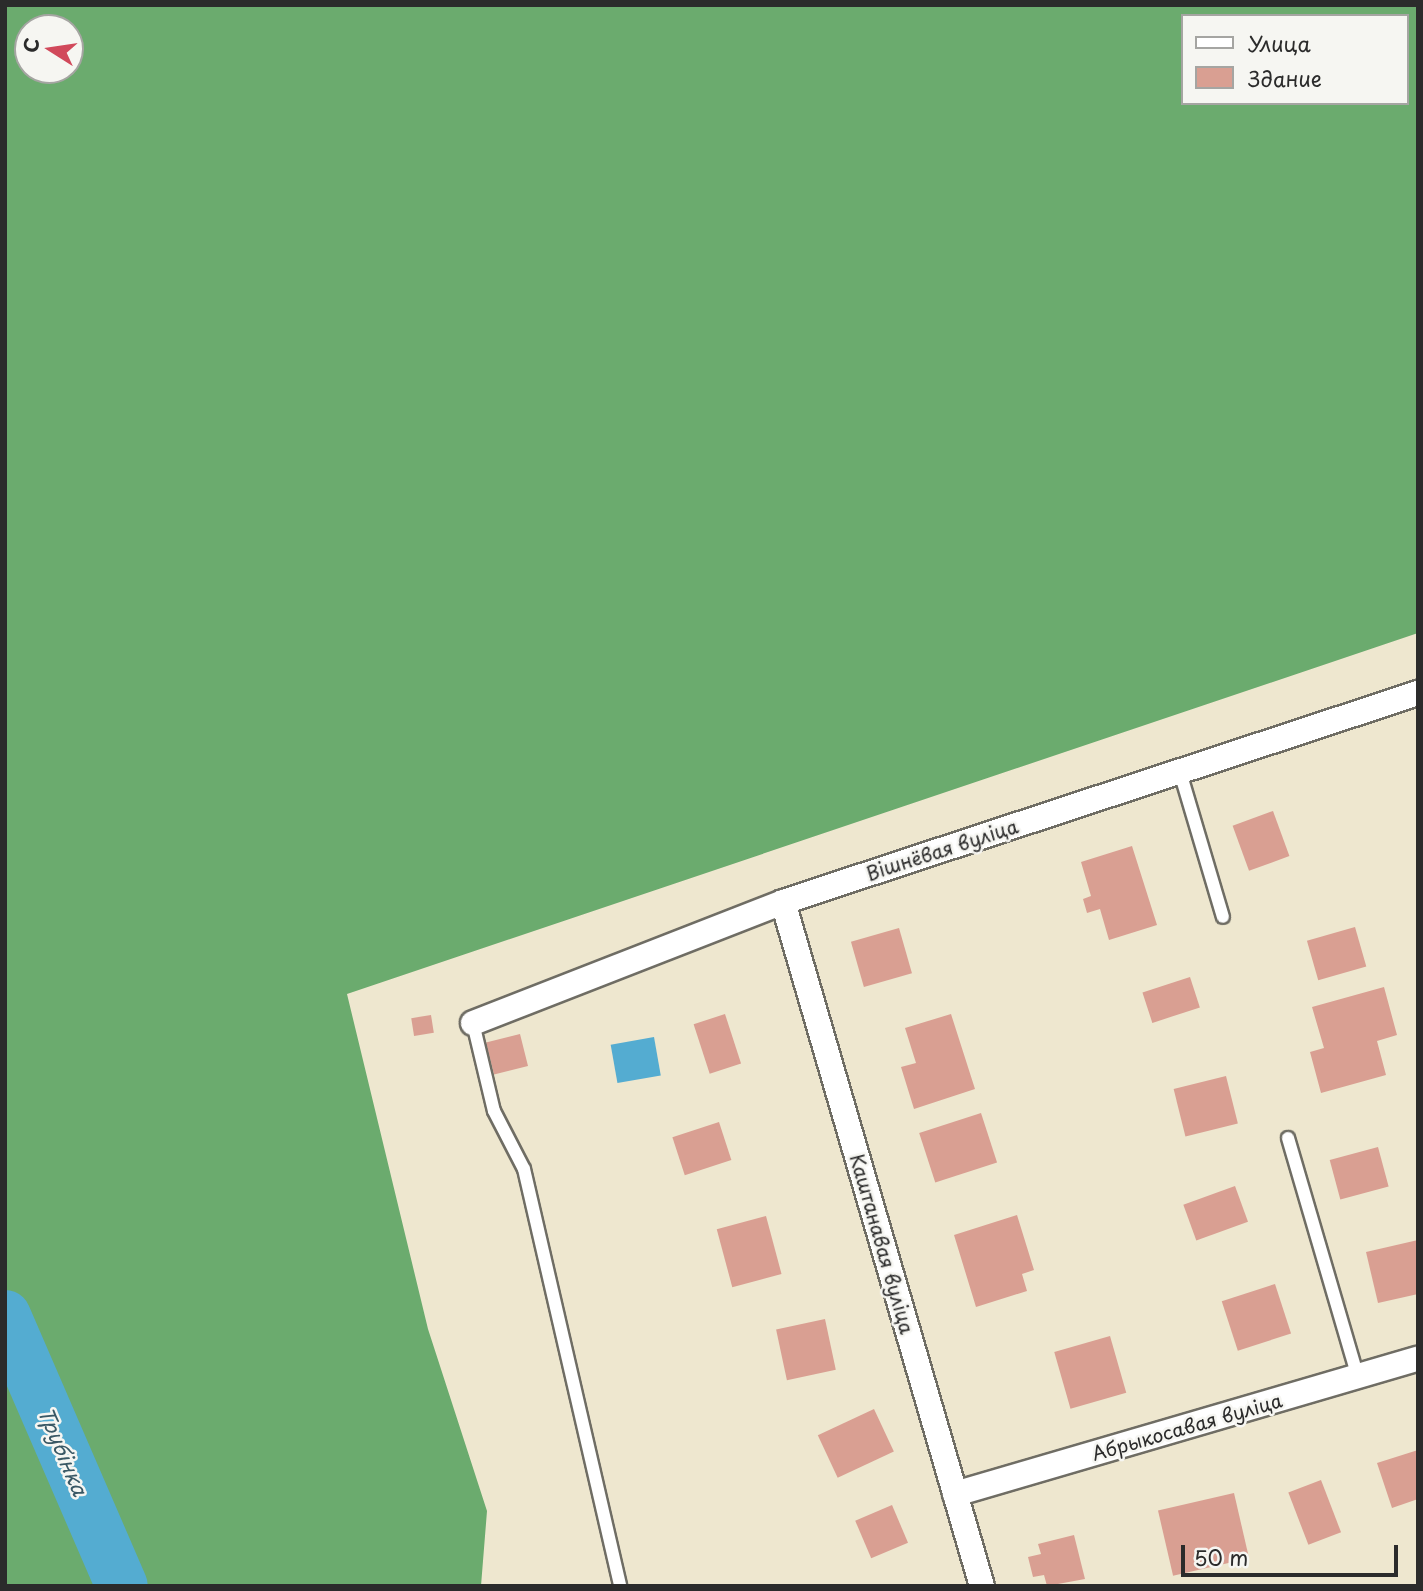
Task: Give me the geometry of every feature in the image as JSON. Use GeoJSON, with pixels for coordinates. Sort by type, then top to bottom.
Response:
{"type":"FeatureCollection","features":[{"type":"Feature","properties":{"kind":"street","name":"Вішнёвая вуліца"},"geometry":{"type":"LineString","coordinates":[[473,1023],[783,902],[1418,693]]}},
{"type":"Feature","properties":{"kind":"street","name":"Каштанавая вуліца"},"geometry":{"type":"LineString","coordinates":[[783,902],[982,1586]]}},
{"type":"Feature","properties":{"kind":"street","name":"Абрыкосавая вуліца"},"geometry":{"type":"LineString","coordinates":[[955,1494],[1418,1359]]}},
{"type":"Feature","properties":{"kind":"lane"},"geometry":{"type":"LineString","coordinates":[[1180,772],[1223,917]]}},
{"type":"Feature","properties":{"kind":"lane"},"geometry":{"type":"LineString","coordinates":[[473,1023],[494,1111],[524,1169],[620,1586]]}},
{"type":"Feature","properties":{"kind":"lane"},"geometry":{"type":"LineString","coordinates":[[1288,1138],[1357,1377]]}},
{"type":"Feature","properties":{"kind":"green space"},"geometry":{"type":"Polygon","coordinates":[[[5,5],[1418,5],[1418,633],[347,994],[428,1329],[487,1511],[481,1586],[5,1586],[5,5]]]}},
{"type":"Feature","properties":{"kind":"water"},"geometry":{"type":"Polygon","coordinates":[[[654,1037],[661,1075],[617,1083],[611,1045],[654,1037]]]}},
{"type":"Feature","properties":{"kind":"building"},"geometry":{"type":"Polygon","coordinates":[[[1273,811],[1289,856],[1249,871],[1233,826],[1273,811]]]}},
{"type":"Feature","properties":{"kind":"building"},"geometry":{"type":"Polygon","coordinates":[[[1132,846],[1157,925],[1109,940],[1100,909],[1087,913],[1083,899],[1091,896],[1081,862],[1132,846]]]}},
{"type":"Feature","properties":{"kind":"building"},"geometry":{"type":"Polygon","coordinates":[[[1355,927],[1366,966],[1318,980],[1307,941],[1355,927]]]}},
{"type":"Feature","properties":{"kind":"building"},"geometry":{"type":"Polygon","coordinates":[[[899,928],[912,973],[864,987],[851,942],[899,928]]]}},
{"type":"Feature","properties":{"kind":"building"},"geometry":{"type":"Polygon","coordinates":[[[1190,977],[1200,1007],[1152,1023],[1142,992],[1190,977]]]}},
{"type":"Feature","properties":{"kind":"building"},"geometry":{"type":"Polygon","coordinates":[[[1384,987],[1397,1035],[1377,1041],[1386,1075],[1321,1093],[1310,1052],[1324,1048],[1312,1007],[1384,987]]]}},
{"type":"Feature","properties":{"kind":"building"},"geometry":{"type":"Polygon","coordinates":[[[725,1014],[741,1063],[710,1074],[694,1024],[725,1014]]]}},
{"type":"Feature","properties":{"kind":"building"},"geometry":{"type":"Polygon","coordinates":[[[951,1014],[975,1089],[914,1109],[901,1067],[916,1063],[905,1028],[951,1014]]]}},
{"type":"Feature","properties":{"kind":"building"},"geometry":{"type":"Polygon","coordinates":[[[431,1015],[434,1033],[414,1036],[411,1018],[431,1015]]]}},
{"type":"Feature","properties":{"kind":"building"},"geometry":{"type":"Polygon","coordinates":[[[520,1034],[528,1066],[494,1074],[486,1042],[520,1034]]]}},
{"type":"Feature","properties":{"kind":"building"},"geometry":{"type":"Polygon","coordinates":[[[1226,1076],[1238,1124],[1185,1137],[1174,1089],[1226,1076]]]}},
{"type":"Feature","properties":{"kind":"building"},"geometry":{"type":"Polygon","coordinates":[[[981,1113],[997,1162],[935,1183],[919,1133],[981,1113]]]}},
{"type":"Feature","properties":{"kind":"building"},"geometry":{"type":"Polygon","coordinates":[[[719,1122],[731,1160],[685,1175],[672,1137],[719,1122]]]}},
{"type":"Feature","properties":{"kind":"building"},"geometry":{"type":"Polygon","coordinates":[[[1378,1147],[1389,1187],[1340,1200],[1330,1160],[1378,1147]]]}},
{"type":"Feature","properties":{"kind":"building"},"geometry":{"type":"Polygon","coordinates":[[[1235,1186],[1248,1222],[1196,1241],[1183,1205],[1235,1186]]]}},
{"type":"Feature","properties":{"kind":"building"},"geometry":{"type":"Polygon","coordinates":[[[1017,1215],[1034,1270],[1022,1274],[1027,1291],[976,1307],[954,1235],[1017,1215]]]}},
{"type":"Feature","properties":{"kind":"building"},"geometry":{"type":"Polygon","coordinates":[[[766,1216],[782,1274],[732,1287],[717,1229],[766,1216]]]}},
{"type":"Feature","properties":{"kind":"building"},"geometry":{"type":"Polygon","coordinates":[[[1418,1240],[1418,1294],[1378,1303],[1366,1252],[1418,1240]]]}},
{"type":"Feature","properties":{"kind":"building"},"geometry":{"type":"Polygon","coordinates":[[[1275,1284],[1291,1333],[1238,1351],[1222,1301],[1275,1284]]]}},
{"type":"Feature","properties":{"kind":"building"},"geometry":{"type":"Polygon","coordinates":[[[825,1319],[836,1370],[787,1380],[776,1329],[825,1319]]]}},
{"type":"Feature","properties":{"kind":"building"},"geometry":{"type":"Polygon","coordinates":[[[1110,1336],[1126,1393],[1071,1409],[1054,1352],[1110,1336]]]}},
{"type":"Feature","properties":{"kind":"building"},"geometry":{"type":"Polygon","coordinates":[[[874,1409],[894,1452],[838,1478],[818,1435],[874,1409]]]}},
{"type":"Feature","properties":{"kind":"building"},"geometry":{"type":"Polygon","coordinates":[[[1418,1450],[1418,1499],[1392,1508],[1377,1463],[1418,1450]]]}},
{"type":"Feature","properties":{"kind":"building"},"geometry":{"type":"Polygon","coordinates":[[[1321,1480],[1341,1532],[1308,1545],[1288,1493],[1321,1480]]]}},
{"type":"Feature","properties":{"kind":"building"},"geometry":{"type":"Polygon","coordinates":[[[1234,1493],[1249,1558],[1173,1576],[1158,1511],[1234,1493]]]}},
{"type":"Feature","properties":{"kind":"building"},"geometry":{"type":"Polygon","coordinates":[[[892,1505],[908,1543],[871,1558],[855,1521],[892,1505]]]}},
{"type":"Feature","properties":{"kind":"building"},"geometry":{"type":"Polygon","coordinates":[[[1074,1535],[1085,1579],[1047,1586],[1044,1575],[1033,1577],[1028,1557],[1041,1554],[1038,1544],[1074,1535]]]}},
{"type":"Feature","properties":{"kind":"waterway","name":"Трубінка"},"geometry":{"type":"LineString","coordinates":[[5,1316],[122,1586]]}}]}
